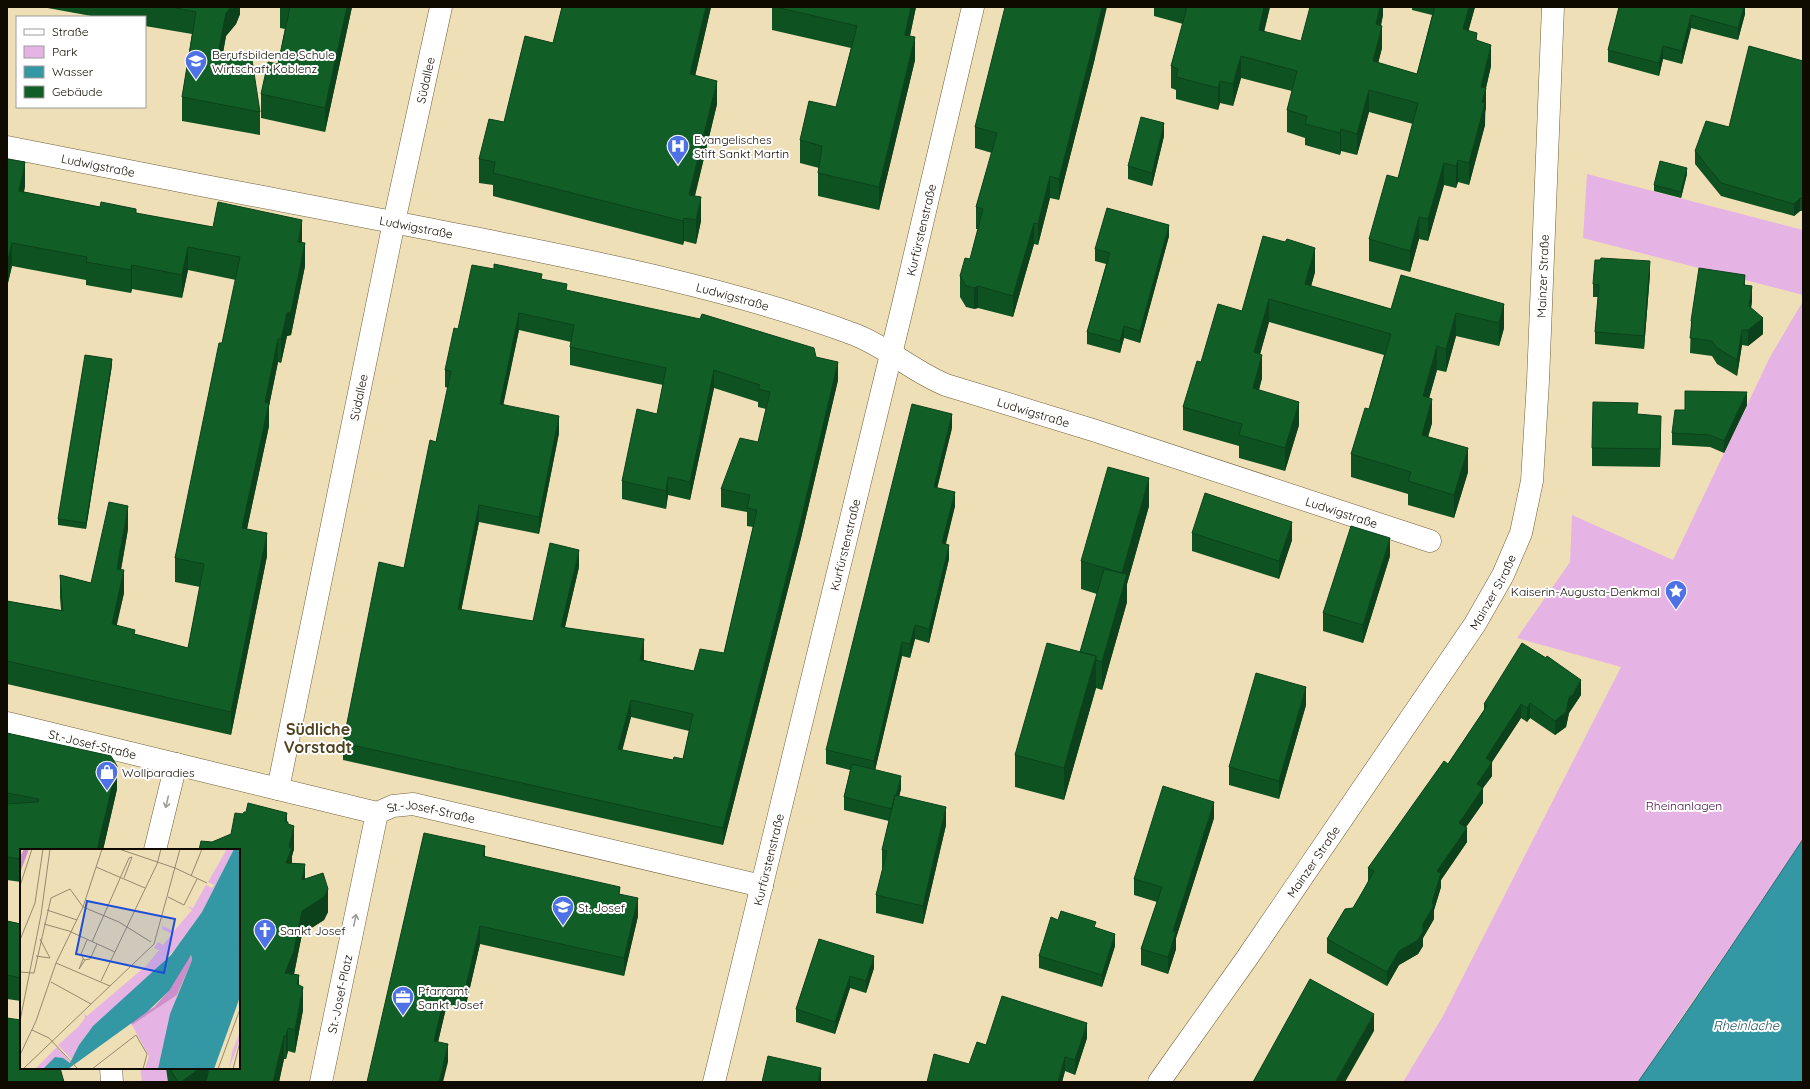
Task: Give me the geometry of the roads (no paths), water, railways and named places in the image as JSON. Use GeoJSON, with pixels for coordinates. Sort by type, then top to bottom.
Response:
{"type":"FeatureCollection","features":[{"type":"Feature","properties":{"kind":"street","name":"Südallee"},"geometry":{"type":"LineString","coordinates":[[278,789],[394,222],[441,7]]}},
{"type":"Feature","properties":{"kind":"street","name":"Kurfürstenstraße"},"geometry":{"type":"LineString","coordinates":[[714,1082],[892,353],[973,7]]}},
{"type":"Feature","properties":{"kind":"street","name":"Mainzer Straße"},"geometry":{"type":"LineString","coordinates":[[1159,1082],[1247,958],[1475,624],[1503,575],[1521,533],[1532,481],[1537,396],[1553,7]]}},
{"type":"Feature","properties":{"kind":"street","name":"Ludwigstraße"},"geometry":{"type":"LineString","coordinates":[[7,147],[516,246],[663,278],[800,317],[856,336],[892,353],[929,377],[946,385],[1103,433],[1430,541]]}},
{"type":"Feature","properties":{"kind":"street","name":"St.-Josef-Straße"},"geometry":{"type":"LineString","coordinates":[[7,723],[377,813],[393,806],[413,804],[762,886]]}},
{"type":"Feature","properties":{"kind":"street"},"geometry":{"type":"LineString","coordinates":[[155,849],[176,764]]}},
{"type":"Feature","properties":{"kind":"street","name":"St.-Josef-Platz"},"geometry":{"type":"LineString","coordinates":[[322,1082],[377,813]]}},
{"type":"Feature","properties":{"kind":"street"},"geometry":{"type":"LineString","coordinates":[[111,1069],[112,1082]]}},
{"type":"Feature","properties":{"kind":"water","name":"Rheinlache"},"geometry":{"type":"Polygon","coordinates":[[[1803,839],[1803,1082],[1638,1082],[1721,961],[1803,839]]]}},
{"type":"Feature","properties":{"kind":"place","name":"Berufsbildende Schule Wirtschaft Koblenz"},"geometry":{"type":"Point","coordinates":[196,80]}},
{"type":"Feature","properties":{"kind":"place","name":"Evangelisches Stift Sankt Martin"},"geometry":{"type":"Point","coordinates":[678,166]}},
{"type":"Feature","properties":{"kind":"place","name":"Kaiserin-Augusta-Denkmal"},"geometry":{"type":"Point","coordinates":[1676,610]}},
{"type":"Feature","properties":{"kind":"place","name":"Wollparadies"},"geometry":{"type":"Point","coordinates":[107,792]}},
{"type":"Feature","properties":{"kind":"place","name":"St. Josef"},"geometry":{"type":"Point","coordinates":[563,926]}},
{"type":"Feature","properties":{"kind":"place","name":"Sankt Josef"},"geometry":{"type":"Point","coordinates":[265,950]}},
{"type":"Feature","properties":{"kind":"place","name":"Pfarramt Sankt Josef"},"geometry":{"type":"Point","coordinates":[403,1016]}},
{"type":"Feature","properties":{"kind":"district","name":"Südliche Vorstadt"},"geometry":{"type":"Point","coordinates":[318,738]}},
{"type":"Feature","properties":{"kind":"park label","name":"Rheinanlagen"},"geometry":{"type":"Point","coordinates":[1684,805]}}]}
